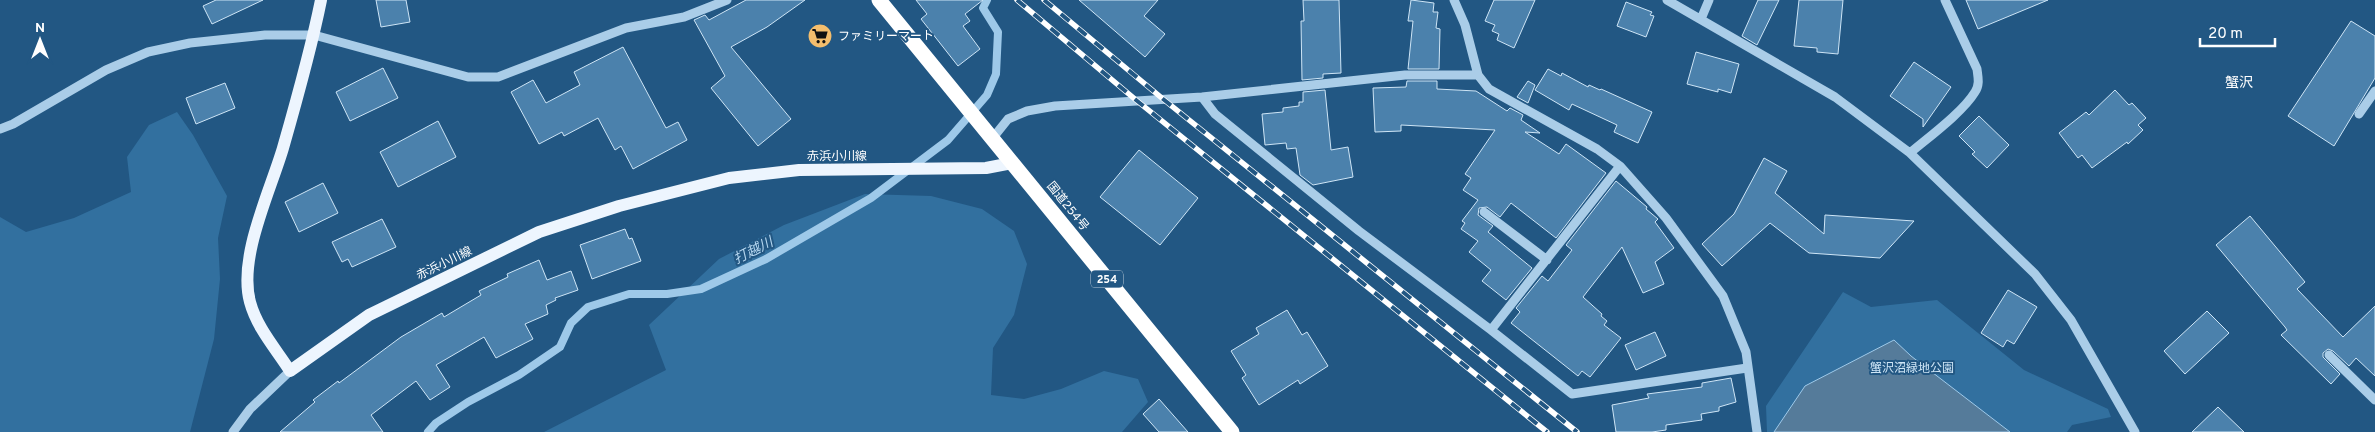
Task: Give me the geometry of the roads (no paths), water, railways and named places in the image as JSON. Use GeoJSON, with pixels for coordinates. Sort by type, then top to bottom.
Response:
{"type":"FeatureCollection","features":[{"type":"Feature","properties":{"kind":"highway","name":"国道254号"},"geometry":{"type":"LineString","coordinates":[[879,0],[1232,432]]}},
{"type":"Feature","properties":{"kind":"main road"},"geometry":{"type":"LineString","coordinates":[[290,371],[258,323],[250,302],[247,278],[250,251],[283,148],[314,35],[321,0]]}},
{"type":"Feature","properties":{"kind":"main road","name":"赤浜小川線"},"geometry":{"type":"LineString","coordinates":[[290,371],[369,315],[540,232],[619,206],[729,178],[799,170],[986,168],[1012,163]]}},
{"type":"Feature","properties":{"kind":"street"},"geometry":{"type":"LineString","coordinates":[[0,129],[13,124],[106,70],[148,52],[190,43],[265,35],[314,35],[468,77],[498,78],[626,28],[684,17],[727,0]]}},
{"type":"Feature","properties":{"kind":"street"},"geometry":{"type":"LineString","coordinates":[[1454,0],[1465,25],[1478,75],[1489,89],[1597,149],[1620,166],[1666,218],[1723,296],[1746,352],[1757,432]]}},
{"type":"Feature","properties":{"kind":"street"},"geometry":{"type":"LineString","coordinates":[[1667,0],[1835,97],[1910,153],[2035,274],[2071,320],[2135,432]]}},
{"type":"Feature","properties":{"kind":"street"},"geometry":{"type":"LineString","coordinates":[[1700,19],[1709,0]]}},
{"type":"Feature","properties":{"kind":"street"},"geometry":{"type":"LineString","coordinates":[[1910,153],[1956,112],[1976,91],[1979,81],[1977,69],[1945,0]]}},
{"type":"Feature","properties":{"kind":"street"},"geometry":{"type":"LineString","coordinates":[[987,133],[1008,119],[1027,111],[1064,106],[1202,97],[1405,74],[1478,75]]}},
{"type":"Feature","properties":{"kind":"street"},"geometry":{"type":"LineString","coordinates":[[2359,114],[2375,91]]}},
{"type":"Feature","properties":{"kind":"street"},"geometry":{"type":"LineString","coordinates":[[1202,97],[1215,114],[1359,231],[1491,330],[1572,394],[1747,368]]}},
{"type":"Feature","properties":{"kind":"street"},"geometry":{"type":"LineString","coordinates":[[1491,330],[1620,166]]}},
{"type":"Feature","properties":{"kind":"street"},"geometry":{"type":"LineString","coordinates":[[1484,212],[1546,260]]}},
{"type":"Feature","properties":{"kind":"street"},"geometry":{"type":"LineString","coordinates":[[2329,355],[2375,400]]}},
{"type":"Feature","properties":{"kind":"street"},"geometry":{"type":"LineString","coordinates":[[232,432],[250,409],[290,371]]}},
{"type":"Feature","properties":{"kind":"waterway","name":"打越川"},"geometry":{"type":"LineString","coordinates":[[428,432],[436,423],[468,402],[519,375],[560,347],[571,323],[588,307],[629,294],[667,294],[701,289],[766,259],[871,198],[948,140],[987,95],[996,74],[998,32],[983,8],[987,0]]}},
{"type":"Feature","properties":{"kind":"railway"},"geometry":{"type":"LineString","coordinates":[[1017,0],[1136,100],[1547,432]]}},
{"type":"Feature","properties":{"kind":"railway"},"geometry":{"type":"LineString","coordinates":[[1044,0],[1163,99],[1577,432]]}},
{"type":"Feature","properties":{"kind":"place","name":"ファミリーマート"},"geometry":{"type":"Point","coordinates":[820,36]}},
{"type":"Feature","properties":{"kind":"district","name":"蟹沢"},"geometry":{"type":"Point","coordinates":[2239,82]}},
{"type":"Feature","properties":{"kind":"park label","name":"蟹沢沼緑地公園"},"geometry":{"type":"Point","coordinates":[1912,368]}}]}
